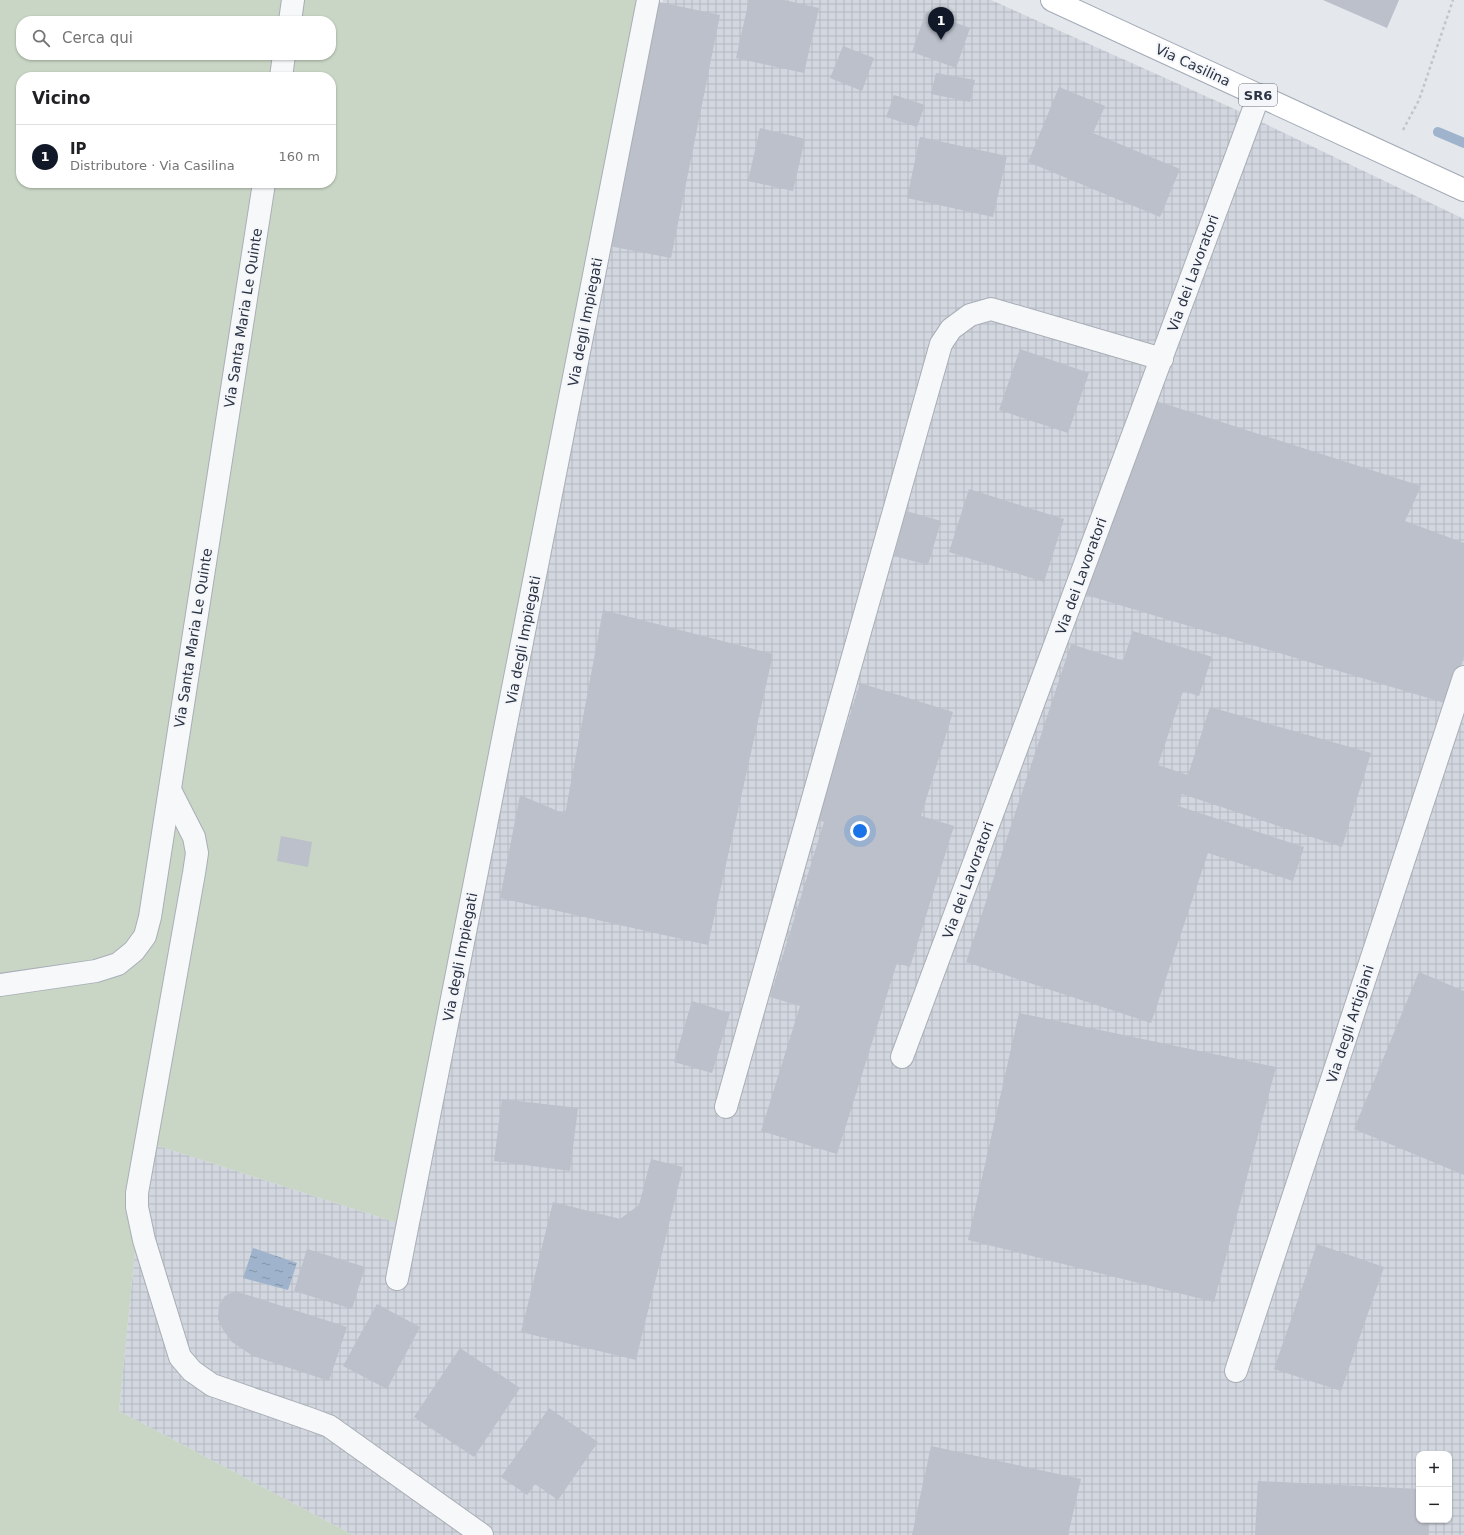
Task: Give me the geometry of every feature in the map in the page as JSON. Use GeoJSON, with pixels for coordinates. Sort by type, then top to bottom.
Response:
{"type":"FeatureCollection","features":[{"type":"Feature","properties":{"kind":"main road","name":"Via Casilina"},"geometry":{"type":"LineString","coordinates":[[1052,0],[1464,190]]}},
{"type":"Feature","properties":{"kind":"street"},"geometry":{"type":"LineString","coordinates":[[291,16],[293,0]]}},
{"type":"Feature","properties":{"kind":"street","name":"Via degli Impiegati"},"geometry":{"type":"LineString","coordinates":[[397,1279],[648,0]]}},
{"type":"Feature","properties":{"kind":"street"},"geometry":{"type":"LineString","coordinates":[[282,72],[283,60]]}},
{"type":"Feature","properties":{"kind":"street","name":"Via dei Lavoratori"},"geometry":{"type":"LineString","coordinates":[[902,1057],[1259,95]]}},
{"type":"Feature","properties":{"kind":"street","name":"Via Santa Maria Le Quinte"},"geometry":{"type":"LineString","coordinates":[[0,986],[96,971],[118,964],[134,952],[145,936],[150,917],[263,188]]}},
{"type":"Feature","properties":{"kind":"street"},"geometry":{"type":"LineString","coordinates":[[726,1107],[941,344],[951,329],[970,315],[991,309],[1162,358]]}},
{"type":"Feature","properties":{"kind":"street","name":"Via degli Artigiani"},"geometry":{"type":"LineString","coordinates":[[1236,1371],[1464,677]]}},
{"type":"Feature","properties":{"kind":"street"},"geometry":{"type":"LineString","coordinates":[[170,790],[194,837],[197,853],[137,1193],[137,1207],[144,1240],[180,1357],[192,1371],[212,1385],[329,1426],[482,1535]]}},
{"type":"Feature","properties":{"kind":"path"},"geometry":{"type":"LineString","coordinates":[[1389,155],[1419,100],[1453,0]]}},
{"type":"Feature","properties":{"kind":"shaded area"},"geometry":{"type":"Polygon","coordinates":[[[663,0],[991,0],[1230,107],[1464,219],[1464,1535],[353,1535],[119,1411],[146,1142],[407,1226],[663,0]]]}},
{"type":"Feature","properties":{"kind":"green space"},"geometry":{"type":"Polygon","coordinates":[[[0,0],[643,0],[407,1226],[146,1142],[119,1411],[353,1535],[0,1535],[0,0]]]}},
{"type":"Feature","properties":{"kind":"water"},"geometry":{"type":"Polygon","coordinates":[[[253,1248],[297,1263],[288,1290],[243,1278],[253,1248]]]}},
{"type":"Feature","properties":{"kind":"building"},"geometry":{"type":"Polygon","coordinates":[[[749,0],[784,0],[819,8],[804,73],[736,58],[749,0]]]}},
{"type":"Feature","properties":{"kind":"building"},"geometry":{"type":"Polygon","coordinates":[[[1323,0],[1399,0],[1387,28],[1323,0]]]}},
{"type":"Feature","properties":{"kind":"building"},"geometry":{"type":"Polygon","coordinates":[[[659,2],[720,15],[671,258],[609,246],[659,2]]]}},
{"type":"Feature","properties":{"kind":"building"},"geometry":{"type":"Polygon","coordinates":[[[926,12],[970,28],[956,68],[912,52],[926,12]]]}},
{"type":"Feature","properties":{"kind":"building"},"geometry":{"type":"Polygon","coordinates":[[[843,46],[874,58],[862,91],[830,78],[843,46]]]}},
{"type":"Feature","properties":{"kind":"building"},"geometry":{"type":"Polygon","coordinates":[[[936,73],[975,80],[970,102],[931,94],[936,73]]]}},
{"type":"Feature","properties":{"kind":"building"},"geometry":{"type":"Polygon","coordinates":[[[1059,87],[1105,106],[1093,133],[1180,169],[1160,217],[1028,162],[1059,87]]]}},
{"type":"Feature","properties":{"kind":"building"},"geometry":{"type":"Polygon","coordinates":[[[894,95],[925,105],[917,127],[886,117],[894,95]]]}},
{"type":"Feature","properties":{"kind":"building"},"geometry":{"type":"Polygon","coordinates":[[[760,128],[805,139],[793,191],[748,181],[760,128]]]}},
{"type":"Feature","properties":{"kind":"building"},"geometry":{"type":"Polygon","coordinates":[[[920,137],[1007,156],[993,217],[907,198],[920,137]]]}},
{"type":"Feature","properties":{"kind":"building"},"geometry":{"type":"Polygon","coordinates":[[[1020,349],[1089,373],[1068,433],[999,410],[1020,349]]]}},
{"type":"Feature","properties":{"kind":"building"},"geometry":{"type":"Polygon","coordinates":[[[1156,401],[1421,486],[1405,521],[1464,543],[1464,657],[1448,704],[1083,594],[1156,401]]]}},
{"type":"Feature","properties":{"kind":"building"},"geometry":{"type":"Polygon","coordinates":[[[969,489],[1064,519],[1044,582],[949,552],[969,489]]]}},
{"type":"Feature","properties":{"kind":"building"},"geometry":{"type":"Polygon","coordinates":[[[906,511],[941,521],[928,565],[894,556],[906,511]]]}},
{"type":"Feature","properties":{"kind":"building"},"geometry":{"type":"Polygon","coordinates":[[[603,610],[773,654],[708,945],[500,898],[520,795],[565,814],[603,610]]]}},
{"type":"Feature","properties":{"kind":"building"},"geometry":{"type":"Polygon","coordinates":[[[1133,631],[1212,657],[1199,696],[1183,691],[1158,765],[1188,775],[1210,707],[1371,753],[1342,847],[1182,794],[1178,806],[1304,847],[1293,881],[1208,853],[1151,1023],[966,962],[1071,644],[1123,661],[1133,631]]]}},
{"type":"Feature","properties":{"kind":"building"},"geometry":{"type":"Polygon","coordinates":[[[860,683],[953,712],[921,816],[954,826],[910,967],[897,963],[837,1154],[761,1131],[800,1006],[770,997],[824,822],[817,820],[860,683]]]}},
{"type":"Feature","properties":{"kind":"building"},"geometry":{"type":"Polygon","coordinates":[[[281,836],[312,842],[308,867],[277,861],[281,836]]]}},
{"type":"Feature","properties":{"kind":"building"},"geometry":{"type":"Polygon","coordinates":[[[1419,972],[1464,991],[1464,1175],[1354,1129],[1419,972]]]}},
{"type":"Feature","properties":{"kind":"building"},"geometry":{"type":"Polygon","coordinates":[[[692,1001],[730,1013],[712,1073],[674,1062],[692,1001]]]}},
{"type":"Feature","properties":{"kind":"building"},"geometry":{"type":"Polygon","coordinates":[[[1019,1013],[1276,1067],[1214,1302],[968,1240],[1019,1013]]]}},
{"type":"Feature","properties":{"kind":"building"},"geometry":{"type":"Polygon","coordinates":[[[502,1099],[578,1108],[570,1171],[494,1161],[502,1099]]]}},
{"type":"Feature","properties":{"kind":"building"},"geometry":{"type":"Polygon","coordinates":[[[651,1159],[683,1167],[636,1360],[521,1332],[553,1202],[620,1219],[639,1205],[651,1159]]]}},
{"type":"Feature","properties":{"kind":"building"},"geometry":{"type":"Polygon","coordinates":[[[1317,1244],[1384,1267],[1341,1391],[1274,1369],[1317,1244]]]}},
{"type":"Feature","properties":{"kind":"building"},"geometry":{"type":"Polygon","coordinates":[[[307,1249],[365,1267],[352,1309],[294,1291],[307,1249]]]}},
{"type":"Feature","properties":{"kind":"building"},"geometry":{"type":"Polygon","coordinates":[[[235,1291],[347,1327],[329,1381],[253,1356],[232,1342],[223,1330],[218,1319],[219,1305],[225,1296],[235,1291]]]}},
{"type":"Feature","properties":{"kind":"building"},"geometry":{"type":"Polygon","coordinates":[[[377,1304],[420,1327],[387,1389],[343,1366],[377,1304]]]}},
{"type":"Feature","properties":{"kind":"building"},"geometry":{"type":"Polygon","coordinates":[[[460,1348],[520,1388],[474,1457],[414,1417],[460,1348]]]}},
{"type":"Feature","properties":{"kind":"building"},"geometry":{"type":"Polygon","coordinates":[[[549,1408],[598,1442],[558,1500],[535,1484],[527,1495],[501,1477],[549,1408]]]}},
{"type":"Feature","properties":{"kind":"building"},"geometry":{"type":"Polygon","coordinates":[[[931,1446],[1081,1479],[1068,1535],[912,1535],[931,1446]]]}},
{"type":"Feature","properties":{"kind":"building"},"geometry":{"type":"Polygon","coordinates":[[[1258,1481],[1416,1489],[1416,1523],[1429,1523],[1428,1535],[1255,1535],[1258,1481]]]}},
{"type":"Feature","properties":{"kind":"waterway"},"geometry":{"type":"LineString","coordinates":[[1438,132],[1464,143]]}},
{"type":"Feature","properties":{"kind":"place","name":"IP"},"geometry":{"type":"Point","coordinates":[941,40]}}]}
